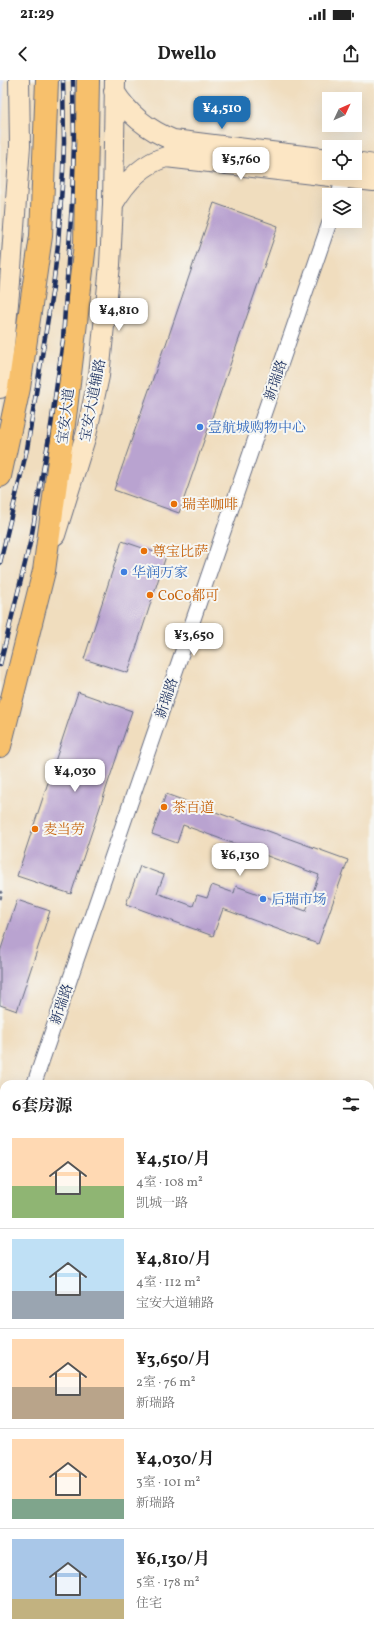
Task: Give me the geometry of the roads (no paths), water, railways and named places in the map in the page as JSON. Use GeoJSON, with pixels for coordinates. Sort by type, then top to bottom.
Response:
{"type":"FeatureCollection","features":[{"type":"Feature","properties":{"kind":"main road"},"geometry":{"type":"LineString","coordinates":[[0,388],[10,282],[20,146],[20,80]]}},
{"type":"Feature","properties":{"kind":"main road"},"geometry":{"type":"LineString","coordinates":[[0,476],[19,388],[41,236],[47,80]]}},
{"type":"Feature","properties":{"kind":"main road","name":"宝安大道"},"geometry":{"type":"LineString","coordinates":[[0,746],[44,571],[66,409],[85,244],[88,80]]}},
{"type":"Feature","properties":{"kind":"main road"},"geometry":{"type":"LineString","coordinates":[[114,85],[123,105],[139,120],[154,131],[173,140],[322,158]]}},
{"type":"Feature","properties":{"kind":"main road","name":"宝安大道辅路"},"geometry":{"type":"LineString","coordinates":[[44,571],[86,435],[99,376],[110,265],[113,204],[114,85]]}},
{"type":"Feature","properties":{"kind":"main road"},"geometry":{"type":"LineString","coordinates":[[113,204],[123,187],[139,171],[156,160],[166,157],[322,174]]}},
{"type":"Feature","properties":{"kind":"main road"},"geometry":{"type":"LineString","coordinates":[[362,170],[374,165]]}},
{"type":"Feature","properties":{"kind":"main road"},"geometry":{"type":"LineString","coordinates":[[362,179],[374,181]]}},
{"type":"Feature","properties":{"kind":"street","name":"新瑞路"},"geometry":{"type":"LineString","coordinates":[[35,1080],[328,228]]}},
{"type":"Feature","properties":{"kind":"railway"},"geometry":{"type":"LineString","coordinates":[[0,563],[27,449],[53,287],[58,244],[63,171],[63,80]]}},
{"type":"Feature","properties":{"kind":"railway"},"geometry":{"type":"LineString","coordinates":[[0,665],[31,539],[51,426],[63,340],[72,202],[74,143],[73,80]]}},
{"type":"Feature","properties":{"kind":"place","name":"壹航城购物中心"},"geometry":{"type":"Point","coordinates":[200,427]}},
{"type":"Feature","properties":{"kind":"place","name":"瑞幸咖啡"},"geometry":{"type":"Point","coordinates":[174,504]}},
{"type":"Feature","properties":{"kind":"place","name":"尊宝比萨"},"geometry":{"type":"Point","coordinates":[144,551]}},
{"type":"Feature","properties":{"kind":"place","name":"华润万家"},"geometry":{"type":"Point","coordinates":[124,572]}},
{"type":"Feature","properties":{"kind":"place","name":"CoCo都可"},"geometry":{"type":"Point","coordinates":[150,595]}},
{"type":"Feature","properties":{"kind":"place","name":"茶百道"},"geometry":{"type":"Point","coordinates":[164,807]}},
{"type":"Feature","properties":{"kind":"place","name":"麦当劳"},"geometry":{"type":"Point","coordinates":[35,829]}},
{"type":"Feature","properties":{"kind":"place","name":"后瑞市场"},"geometry":{"type":"Point","coordinates":[263,899]}}]}
